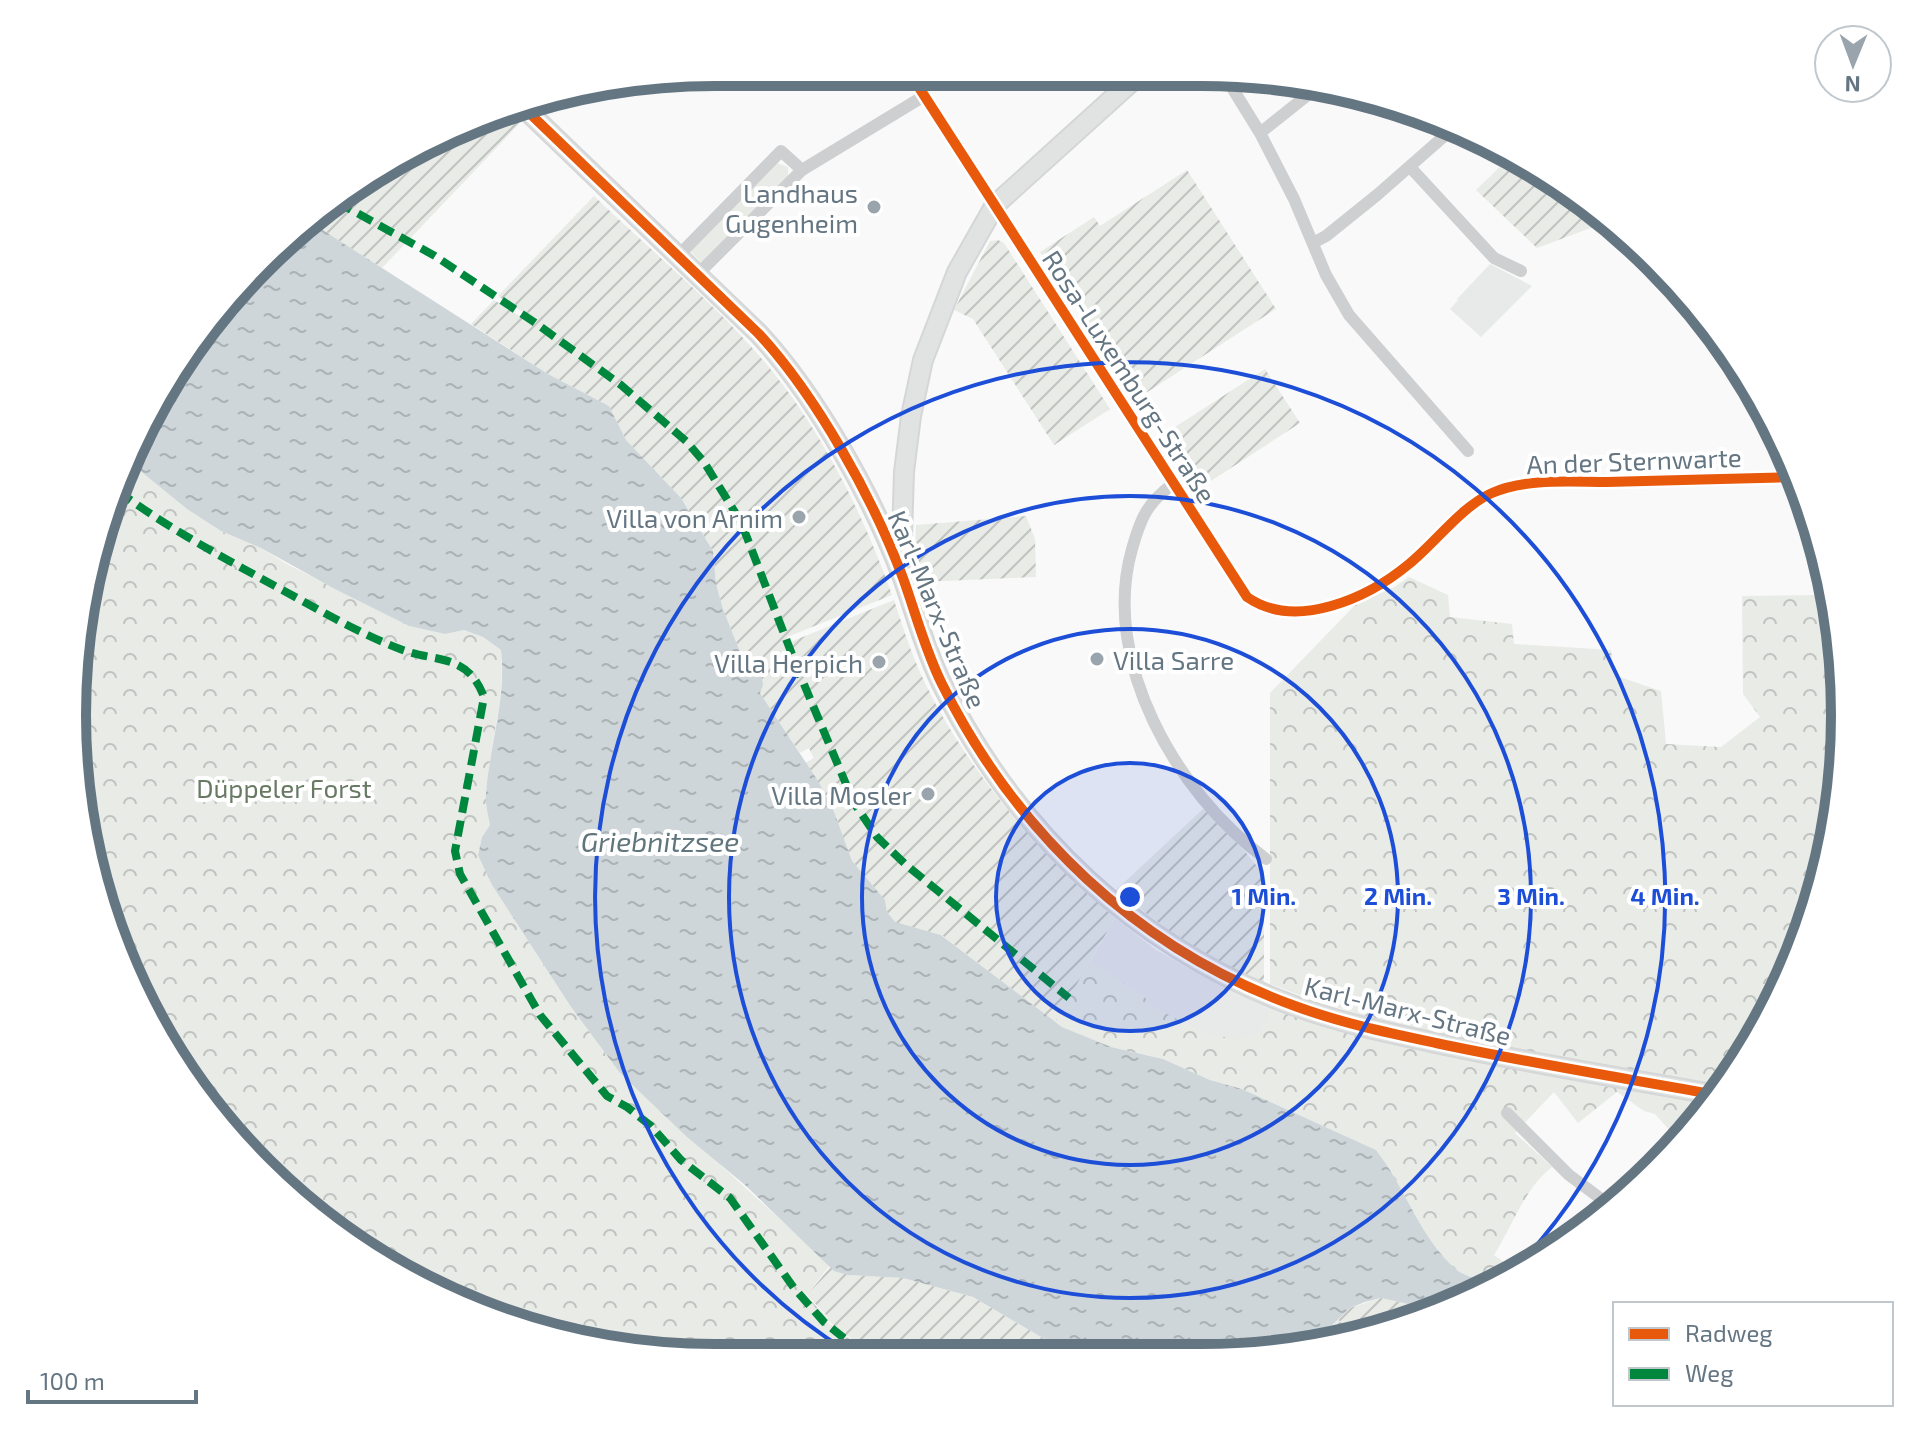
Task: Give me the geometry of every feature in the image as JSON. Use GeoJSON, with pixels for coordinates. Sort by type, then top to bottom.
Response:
{"type":"FeatureCollection","features":[{"type":"Feature","properties":{"kind":"street","name":"Rosa-Luxemburg-Straße"},"geometry":{"type":"LineString","coordinates":[[918,86],[1247,597],[1284,612],[1303,612],[1365,591]]}},
{"type":"Feature","properties":{"kind":"street"},"geometry":{"type":"LineString","coordinates":[[902,576],[904,472],[911,416],[923,360],[957,272],[995,205],[1127,86]]}},
{"type":"Feature","properties":{"kind":"street"},"geometry":{"type":"LineString","coordinates":[[1231,87],[1260,133],[1326,275],[1349,315],[1468,451]]}},
{"type":"Feature","properties":{"kind":"street"},"geometry":{"type":"LineString","coordinates":[[1260,133],[1308,95]]}},
{"type":"Feature","properties":{"kind":"street"},"geometry":{"type":"LineString","coordinates":[[697,275],[802,170],[924,96]]}},
{"type":"Feature","properties":{"kind":"street","name":"Karl-Marx-Straße"},"geometry":{"type":"LineString","coordinates":[[530,114],[767,343],[804,390],[851,469],[902,576],[921,634],[964,727],[1026,817],[1086,879],[1133,918],[1175,947],[1266,995],[1349,1023],[1475,1051],[1705,1093]]}},
{"type":"Feature","properties":{"kind":"street"},"geometry":{"type":"LineString","coordinates":[[1313,243],[1326,236],[1445,135]]}},
{"type":"Feature","properties":{"kind":"street"},"geometry":{"type":"LineString","coordinates":[[677,257],[781,151],[802,170]]}},
{"type":"Feature","properties":{"kind":"street"},"geometry":{"type":"LineString","coordinates":[[1410,167],[1494,258],[1521,271]]}},
{"type":"Feature","properties":{"kind":"street","name":"An der Sternwarte"},"geometry":{"type":"LineString","coordinates":[[1365,591],[1408,566],[1471,507],[1502,489],[1566,483],[1784,477]]}},
{"type":"Feature","properties":{"kind":"street"},"geometry":{"type":"LineString","coordinates":[[1174,483],[1153,499],[1129,560],[1124,622],[1133,664],[1158,731],[1173,756],[1207,805],[1266,859]]}},
{"type":"Feature","properties":{"kind":"street"},"geometry":{"type":"LineString","coordinates":[[1507,1113],[1569,1175],[1602,1200]]}},
{"type":"Feature","properties":{"kind":"shaded area"},"geometry":{"type":"Polygon","coordinates":[[[1490,264],[1532,286],[1481,337],[1450,309],[1490,264]]]}},
{"type":"Feature","properties":{"kind":"shaded area"},"geometry":{"type":"Polygon","coordinates":[[[1115,918],[1155,949],[1199,974],[1294,1015],[1270,1067],[1082,976],[1115,918]]]}},
{"type":"Feature","properties":{"kind":"green space"},"geometry":{"type":"Polygon","coordinates":[[[515,118],[520,123],[382,268],[318,227],[400,170],[474,134],[515,118]]]}},
{"type":"Feature","properties":{"kind":"green space"},"geometry":{"type":"Polygon","coordinates":[[[777,163],[788,167],[788,178],[704,265],[690,251],[777,163]]]}},
{"type":"Feature","properties":{"kind":"green space"},"geometry":{"type":"Polygon","coordinates":[[[1504,163],[1597,226],[1537,248],[1476,190],[1504,163]]]}},
{"type":"Feature","properties":{"kind":"green space"},"geometry":{"type":"Polygon","coordinates":[[[1187,170],[1276,309],[1135,400],[1040,252],[1094,217],[1100,226],[1187,170]]]}},
{"type":"Feature","properties":{"kind":"green space"},"geometry":{"type":"Polygon","coordinates":[[[594,196],[708,303],[772,371],[826,450],[869,536],[892,595],[787,637],[788,643],[894,600],[919,670],[956,739],[1030,835],[1057,865],[1115,918],[1055,1022],[942,935],[895,923],[887,912],[885,900],[852,861],[834,812],[806,763],[814,758],[809,748],[800,753],[760,693],[761,672],[742,657],[723,609],[716,584],[713,551],[681,498],[626,440],[609,406],[548,374],[471,324],[494,300],[532,324],[536,321],[498,296],[594,196]]]}},
{"type":"Feature","properties":{"kind":"green space"},"geometry":{"type":"Polygon","coordinates":[[[990,241],[1004,243],[1110,409],[1054,445],[973,319],[954,310],[990,241]]]}},
{"type":"Feature","properties":{"kind":"green space"},"geometry":{"type":"Polygon","coordinates":[[[1265,369],[1300,423],[1194,492],[1158,438],[1265,369]]]}},
{"type":"Feature","properties":{"kind":"green space","name":"Düppeler Forst"},"geometry":{"type":"Polygon","coordinates":[[[137,468],[187,509],[221,531],[261,548],[409,626],[445,634],[464,630],[483,637],[501,650],[501,686],[486,794],[490,825],[482,837],[478,854],[492,885],[571,1007],[620,1073],[830,1265],[806,1296],[827,1317],[826,1321],[856,1344],[674,1343],[592,1332],[513,1311],[400,1260],[332,1214],[270,1160],[216,1098],[170,1030],[134,956],[107,878],[91,797],[86,715],[91,633],[107,552],[137,468]]]}},
{"type":"Feature","properties":{"kind":"green space"},"geometry":{"type":"Polygon","coordinates":[[[1026,516],[1035,539],[1036,577],[920,582],[915,553],[916,525],[1026,516]]]}},
{"type":"Feature","properties":{"kind":"green space"},"geometry":{"type":"Polygon","coordinates":[[[1409,577],[1448,595],[1450,617],[1512,624],[1514,644],[1611,650],[1614,675],[1661,691],[1666,744],[1721,747],[1760,717],[1743,694],[1742,596],[1817,595],[1821,627],[1825,627],[1826,633],[1831,715],[1826,797],[1819,838],[1810,878],[1783,956],[1747,1030],[1711,1083],[1429,1032],[1322,1003],[1270,984],[1270,693],[1358,602],[1393,588],[1409,577]]]}},
{"type":"Feature","properties":{"kind":"green space"},"geometry":{"type":"Polygon","coordinates":[[[809,748],[1090,961],[1148,1000],[1147,1004],[1202,1030],[1232,1038],[1246,1038],[1260,1030],[1270,1006],[1335,1028],[1422,1051],[1698,1102],[1672,1133],[1655,1114],[1644,1111],[1617,1092],[1578,1123],[1554,1092],[1515,1133],[1552,1167],[1526,1197],[1494,1255],[1507,1265],[1480,1279],[1469,1276],[1457,1270],[1433,1244],[1376,1150],[1242,1089],[1210,1080],[1163,1059],[1111,1047],[1062,1027],[942,935],[885,900],[852,861],[806,763],[814,758],[809,748]]]}},
{"type":"Feature","properties":{"kind":"green space"},"geometry":{"type":"Polygon","coordinates":[[[1204,808],[1264,875],[1264,983],[1189,946],[1116,890],[1204,808]]]}},
{"type":"Feature","properties":{"kind":"green space"},"geometry":{"type":"Polygon","coordinates":[[[831,1266],[848,1275],[903,1278],[973,1297],[1053,1344],[859,1344],[827,1320],[828,1317],[807,1295],[831,1266]]]}},
{"type":"Feature","properties":{"kind":"green space"},"geometry":{"type":"Polygon","coordinates":[[[1381,1298],[1418,1306],[1349,1327],[1338,1320],[1350,1308],[1381,1298]]]}},
{"type":"Feature","properties":{"kind":"green space"},"geometry":{"type":"Polygon","coordinates":[[[1338,1320],[1349,1327],[1327,1331],[1338,1320]]]}},
{"type":"Feature","properties":{"kind":"water","name":"Griebnitzsee"},"geometry":{"type":"Polygon","coordinates":[[[318,227],[548,374],[609,406],[626,440],[681,498],[713,551],[716,584],[742,657],[761,672],[763,685],[760,693],[818,781],[834,812],[852,861],[885,900],[887,912],[895,922],[941,935],[1062,1027],[1111,1047],[1163,1059],[1210,1080],[1242,1089],[1376,1150],[1444,1258],[1457,1270],[1479,1279],[1417,1306],[1381,1298],[1365,1302],[1350,1308],[1325,1332],[1284,1339],[1202,1344],[1053,1344],[973,1297],[903,1278],[848,1275],[834,1271],[745,1185],[687,1137],[620,1073],[571,1007],[492,885],[478,855],[482,837],[490,825],[486,794],[502,686],[501,650],[483,637],[464,630],[445,634],[409,626],[261,548],[221,531],[187,509],[137,468],[151,437],[170,400],[216,332],[270,270],[318,227]]]}},
{"type":"Feature","properties":{"kind":"marked path"},"geometry":{"type":"LineString","coordinates":[[345,207],[435,256],[534,322],[621,385],[686,441],[704,462],[741,522],[854,803],[877,837],[905,864],[1069,998]]}},
{"type":"Feature","properties":{"kind":"marked path"},"geometry":{"type":"LineString","coordinates":[[125,496],[195,541],[336,619],[400,649],[449,661],[469,672],[484,697],[455,851],[460,874],[540,1015],[607,1096],[651,1126],[681,1160],[730,1198],[794,1288],[824,1322],[851,1344]]}},
{"type":"Feature","properties":{"kind":"cycle path"},"geometry":{"type":"LineString","coordinates":[[918,86],[1247,597],[1266,607],[1287,611],[1309,610],[1353,598],[1392,577],[1470,507],[1505,488],[1549,482],[1784,477]]}},
{"type":"Feature","properties":{"kind":"cycle path"},"geometry":{"type":"LineString","coordinates":[[530,114],[759,334],[802,387],[842,450],[876,515],[903,578],[936,671],[972,738],[1006,789],[1087,880],[1184,953],[1238,982],[1295,1006],[1330,1018],[1471,1050],[1705,1093]]}},
{"type":"Feature","properties":{"kind":"place","name":"Landhaus Gugenheim"},"geometry":{"type":"Point","coordinates":[874,207]}},
{"type":"Feature","properties":{"kind":"place","name":"Villa von Arnim"},"geometry":{"type":"Point","coordinates":[799,517]}},
{"type":"Feature","properties":{"kind":"place","name":"Villa Sarre"},"geometry":{"type":"Point","coordinates":[1097,659]}},
{"type":"Feature","properties":{"kind":"place","name":"Villa Herpich"},"geometry":{"type":"Point","coordinates":[879,662]}},
{"type":"Feature","properties":{"kind":"place","name":"Villa Mosler"},"geometry":{"type":"Point","coordinates":[928,794]}}]}
